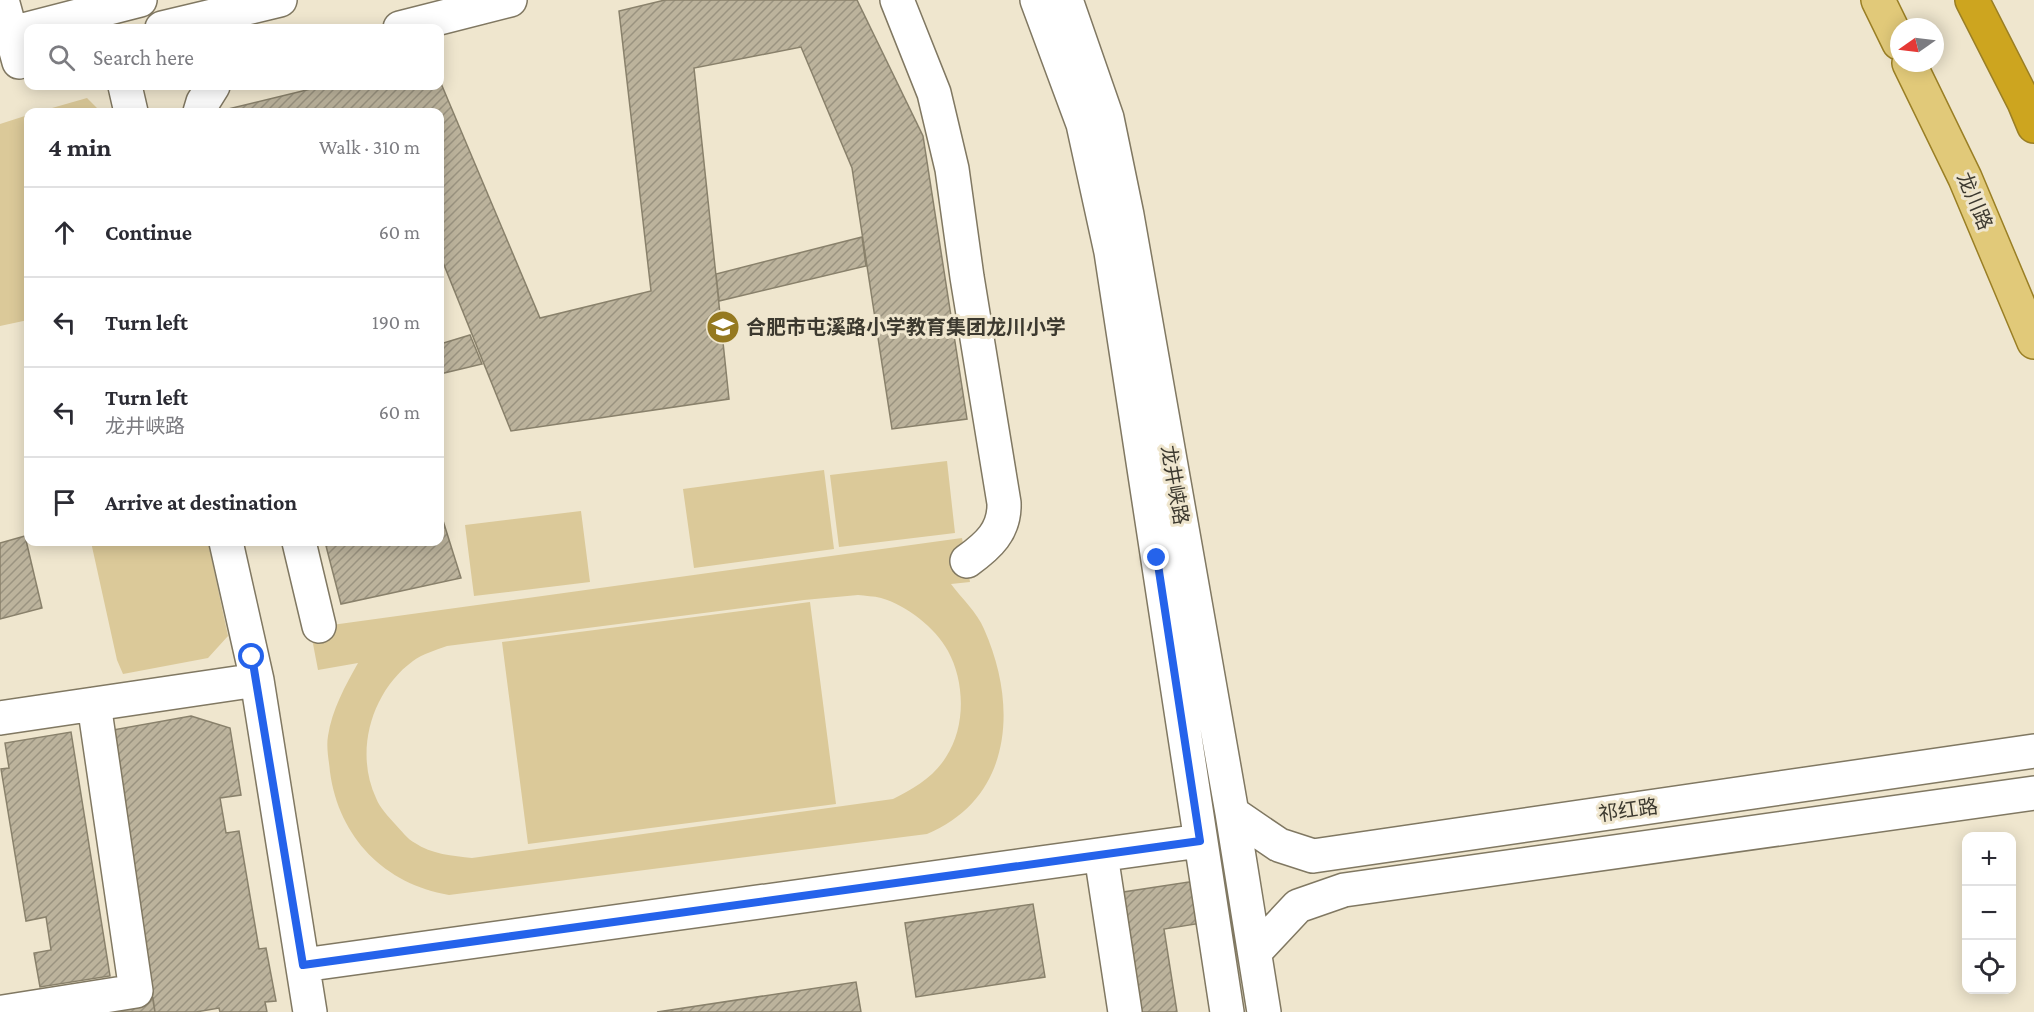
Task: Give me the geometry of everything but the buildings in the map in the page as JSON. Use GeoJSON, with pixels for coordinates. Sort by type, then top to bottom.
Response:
{"type":"FeatureCollection","features":[{"type":"Feature","properties":{"kind":"highway"},"geometry":{"type":"LineString","coordinates":[[1972,0],[2034,126]]}},
{"type":"Feature","properties":{"kind":"main road"},"geometry":{"type":"LineString","coordinates":[[1878,0],[1890,25]]}},
{"type":"Feature","properties":{"kind":"main road","name":"龙川路"},"geometry":{"type":"LineString","coordinates":[[1913,72],[1965,177],[2034,342]]}},
{"type":"Feature","properties":{"kind":"street"},"geometry":{"type":"LineString","coordinates":[[2,0],[12,51]]}},
{"type":"Feature","properties":{"kind":"street"},"geometry":{"type":"LineString","coordinates":[[60,16],[140,0]]}},
{"type":"Feature","properties":{"kind":"street"},"geometry":{"type":"LineString","coordinates":[[179,24],[280,0]]}},
{"type":"Feature","properties":{"kind":"street"},"geometry":{"type":"LineString","coordinates":[[416,24],[510,0]]}},
{"type":"Feature","properties":{"kind":"street"},"geometry":{"type":"LineString","coordinates":[[897,0],[934,93],[952,169],[1004,503],[1000,529],[986,547],[967,561]]}},
{"type":"Feature","properties":{"kind":"street","name":"龙井峡路"},"geometry":{"type":"LineString","coordinates":[[1037,0],[1083,124],[1111,252],[1227,1012]]}},
{"type":"Feature","properties":{"kind":"street","name":"龙井峡路"},"geometry":{"type":"LineString","coordinates":[[1066,0],[1107,118],[1127,214],[1232,813],[1264,1012]]}},
{"type":"Feature","properties":{"kind":"street"},"geometry":{"type":"LineString","coordinates":[[126,90],[130,108]]}},
{"type":"Feature","properties":{"kind":"street"},"geometry":{"type":"LineString","coordinates":[[201,108],[210,90]]}},
{"type":"Feature","properties":{"kind":"street"},"geometry":{"type":"LineString","coordinates":[[227,546],[257,680],[310,1012]]}},
{"type":"Feature","properties":{"kind":"street"},"geometry":{"type":"LineString","coordinates":[[300,546],[319,626]]}},
{"type":"Feature","properties":{"kind":"street"},"geometry":{"type":"LineString","coordinates":[[0,718],[257,680]]}},
{"type":"Feature","properties":{"kind":"street"},"geometry":{"type":"LineString","coordinates":[[3,1012],[136,990],[94,704]]}},
{"type":"Feature","properties":{"kind":"street","name":"祁红路"},"geometry":{"type":"LineString","coordinates":[[1232,813],[1279,845],[1313,856],[2034,752]]}},
{"type":"Feature","properties":{"kind":"street","name":"祁红路"},"geometry":{"type":"LineString","coordinates":[[1255,952],[1298,906],[1344,890],[2034,793]]}},
{"type":"Feature","properties":{"kind":"street"},"geometry":{"type":"LineString","coordinates":[[303,965],[1200,841]]}},
{"type":"Feature","properties":{"kind":"street"},"geometry":{"type":"LineString","coordinates":[[1101,855],[1125,1012]]}},
{"type":"Feature","properties":{"kind":"shaded area"},"geometry":{"type":"Polygon","coordinates":[[[87,98],[97,108],[52,108],[87,98]]]}},
{"type":"Feature","properties":{"kind":"shaded area"},"geometry":{"type":"Polygon","coordinates":[[[24,116],[24,321],[0,326],[0,124],[24,116]]]}},
{"type":"Feature","properties":{"kind":"shaded area"},"geometry":{"type":"Polygon","coordinates":[[[947,461],[955,533],[839,547],[830,475],[947,461]]]}},
{"type":"Feature","properties":{"kind":"shaded area"},"geometry":{"type":"Polygon","coordinates":[[[824,470],[834,549],[694,568],[683,489],[824,470]]]}},
{"type":"Feature","properties":{"kind":"shaded area"},"geometry":{"type":"Polygon","coordinates":[[[581,511],[590,582],[474,596],[465,525],[581,511]]]}},
{"type":"Feature","properties":{"kind":"shaded area"},"geometry":{"type":"Polygon","coordinates":[[[962,538],[970,582],[951,584],[981,623],[995,658],[1002,688],[1004,718],[1000,746],[992,773],[977,797],[956,818],[927,834],[449,895],[426,889],[386,869],[369,854],[343,818],[330,772],[327,741],[336,708],[358,663],[318,670],[310,628],[962,538]],[[858,595],[447,646],[429,652],[413,661],[399,674],[377,705],[367,742],[370,780],[376,798],[404,834],[421,847],[435,852],[472,858],[893,799],[929,776],[941,764],[953,745],[960,718],[958,676],[943,642],[919,618],[891,601],[858,595]]]}},
{"type":"Feature","properties":{"kind":"shaded area"},"geometry":{"type":"Polygon","coordinates":[[[92,546],[209,546],[228,636],[208,658],[123,674],[117,660],[92,546]]]}},
{"type":"Feature","properties":{"kind":"shaded area"},"geometry":{"type":"Polygon","coordinates":[[[810,602],[836,804],[528,844],[502,642],[810,602]]]}},
{"type":"Feature","properties":{"kind":"place","name":"合肥市屯溪路小学教育集团龙川小学"},"geometry":{"type":"Point","coordinates":[723,327]}},
{"type":"Feature","properties":{"kind":"route"},"geometry":{"type":"LineString","coordinates":[[252,657],[303,965],[1200,841],[1157,558]]}}]}
